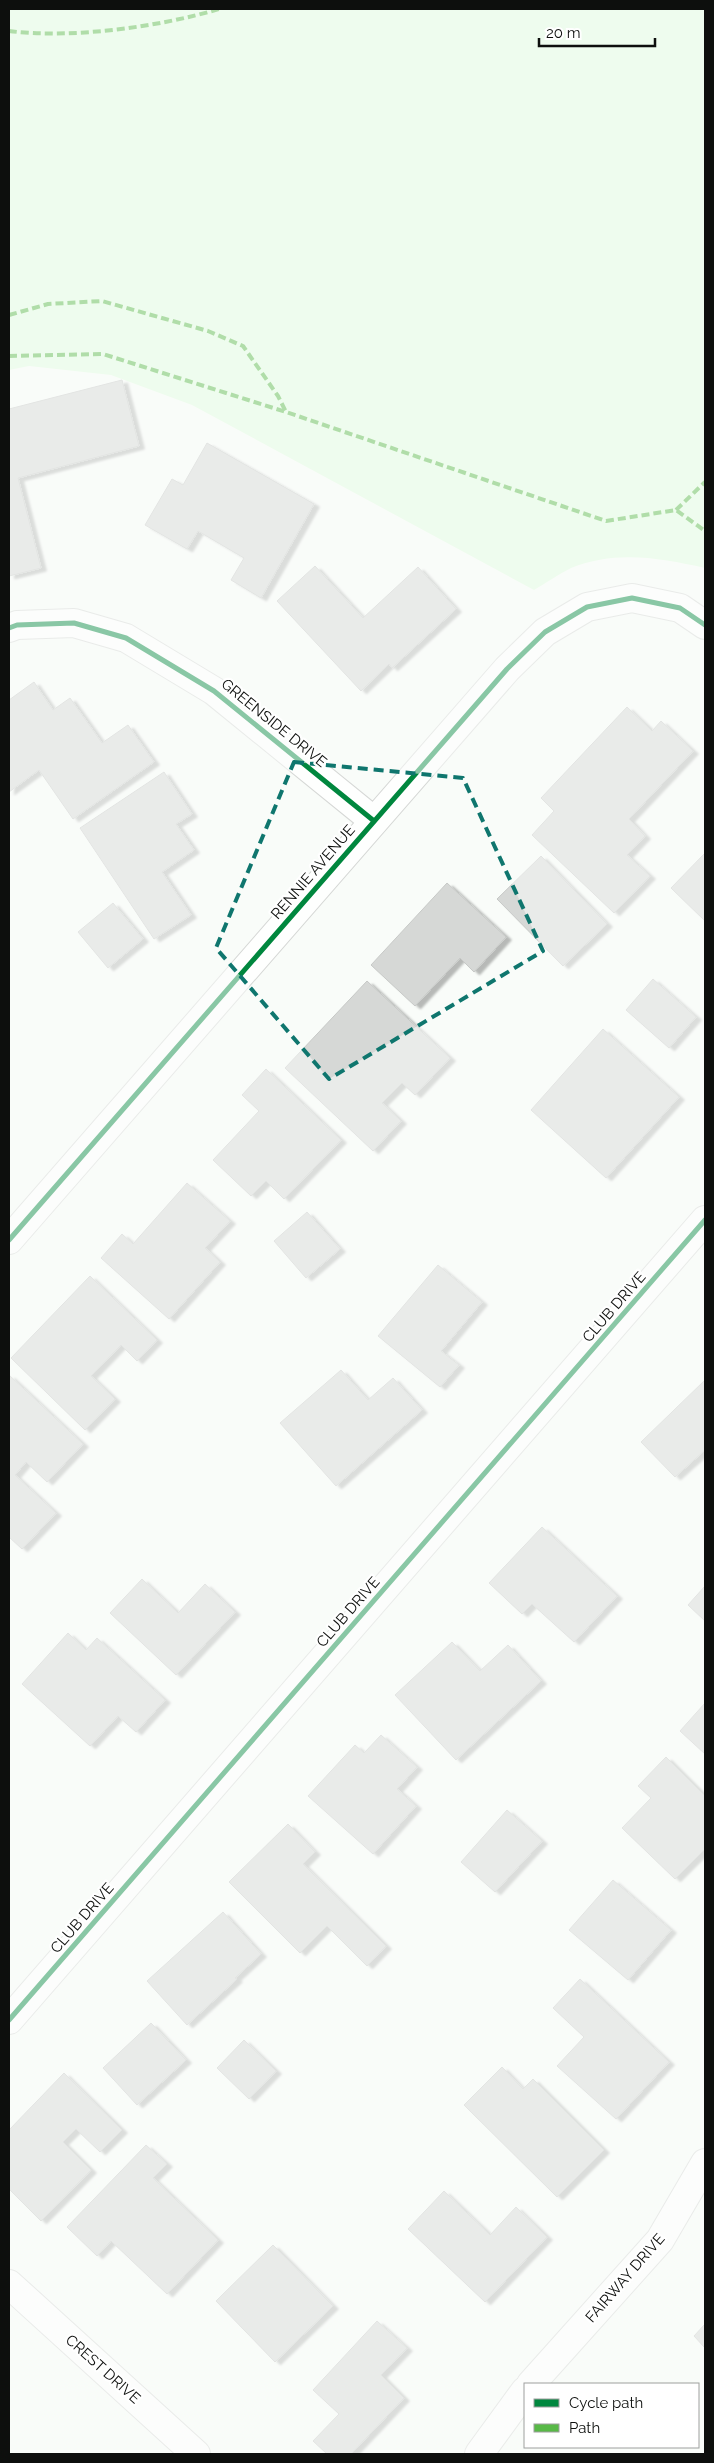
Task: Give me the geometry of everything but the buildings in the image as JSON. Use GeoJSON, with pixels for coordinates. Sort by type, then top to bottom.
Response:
{"type":"FeatureCollection","features":[{"type":"Feature","properties":{"kind":"street","name":"RENNIE AVENUE"},"geometry":{"type":"LineString","coordinates":[[9,1240],[507,669],[545,632],[587,607],[632,598],[680,608],[705,625]]}},
{"type":"Feature","properties":{"kind":"street","name":"GREENSIDE DRIVE"},"geometry":{"type":"LineString","coordinates":[[9,628],[17,625],[74,623],[126,638],[214,691],[374,820]]}},
{"type":"Feature","properties":{"kind":"street","name":"CLUB DRIVE"},"geometry":{"type":"LineString","coordinates":[[9,2020],[705,1220]]}},
{"type":"Feature","properties":{"kind":"street","name":"FAIRWAY DRIVE"},"geometry":{"type":"LineString","coordinates":[[532,2383],[660,2240],[705,2163]]}},
{"type":"Feature","properties":{"kind":"street","name":"CREST DRIVE"},"geometry":{"type":"LineString","coordinates":[[9,2284],[196,2454]]}},
{"type":"Feature","properties":{"kind":"street"},"geometry":{"type":"LineString","coordinates":[[479,2454],[524,2392]]}},
{"type":"Feature","properties":{"kind":"highlighted area"},"geometry":{"type":"Polygon","coordinates":[[[294,762],[463,778],[543,951],[329,1079],[216,948],[294,762]]]}},
{"type":"Feature","properties":{"kind":"green space"},"geometry":{"type":"Polygon","coordinates":[[[9,9],[705,9],[705,568],[655,559],[621,557],[605,559],[571,568],[534,590],[192,405],[111,375],[29,366],[9,370],[9,9]]]}},
{"type":"Feature","properties":{"kind":"marked path"},"geometry":{"type":"LineString","coordinates":[[9,31],[60,33],[115,30],[170,21],[219,9]]}},
{"type":"Feature","properties":{"kind":"marked path"},"geometry":{"type":"LineString","coordinates":[[9,315],[48,304],[102,301],[208,331],[243,346],[278,396],[286,412]]}},
{"type":"Feature","properties":{"kind":"marked path"},"geometry":{"type":"LineString","coordinates":[[9,356],[103,354],[286,412],[606,521],[676,510],[705,531]]}},
{"type":"Feature","properties":{"kind":"marked path"},"geometry":{"type":"LineString","coordinates":[[676,510],[705,482]]}},
{"type":"Feature","properties":{"kind":"cycle path"},"geometry":{"type":"LineString","coordinates":[[9,1240],[507,669],[545,632],[587,607],[632,598],[680,608],[705,625]]}},
{"type":"Feature","properties":{"kind":"cycle path"},"geometry":{"type":"LineString","coordinates":[[9,628],[17,625],[74,623],[126,638],[214,691],[374,821]]}},
{"type":"Feature","properties":{"kind":"cycle path"},"geometry":{"type":"LineString","coordinates":[[9,2020],[705,1220]]}}]}
